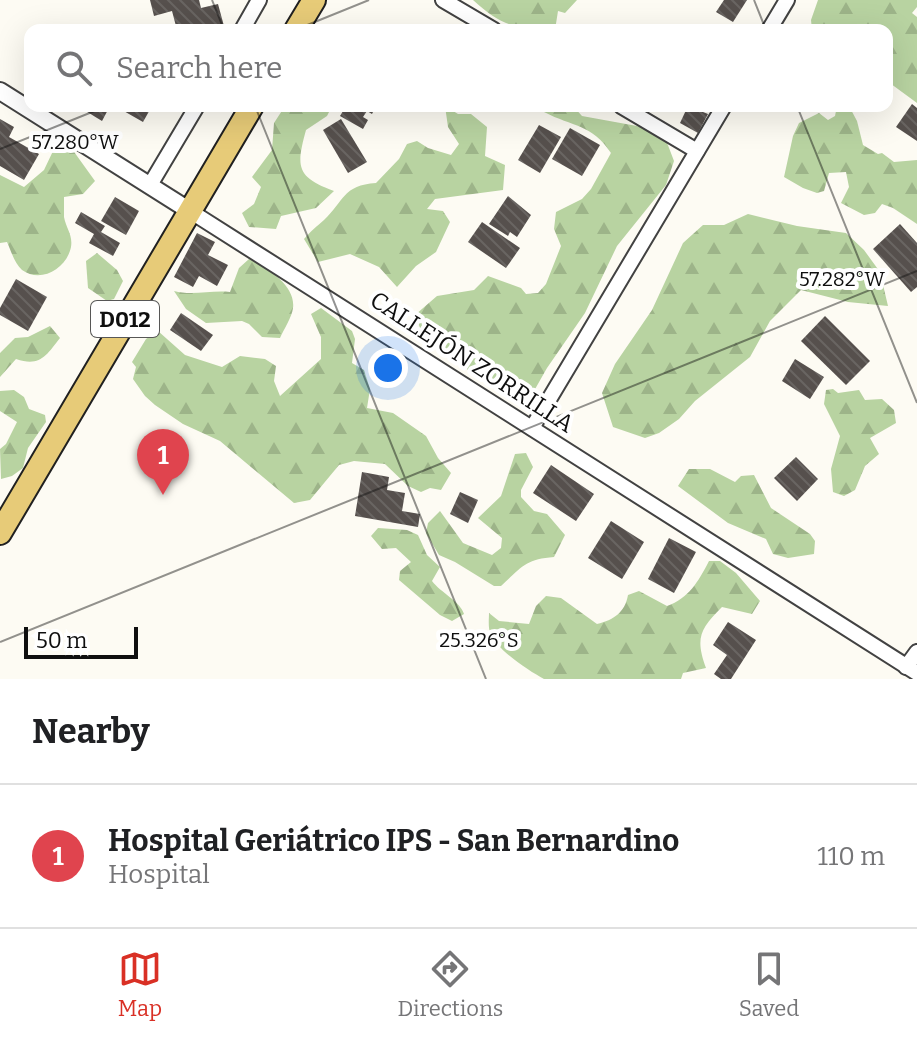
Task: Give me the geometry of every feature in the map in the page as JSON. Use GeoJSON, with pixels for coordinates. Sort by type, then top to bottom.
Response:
{"type":"FeatureCollection","features":[{"type":"Feature","properties":{"kind":"main road"},"geometry":{"type":"LineString","coordinates":[[300,24],[314,0]]}},
{"type":"Feature","properties":{"kind":"main road","name":"D012"},"geometry":{"type":"LineString","coordinates":[[0,533],[248,112]]}},
{"type":"Feature","properties":{"kind":"street"},"geometry":{"type":"LineString","coordinates":[[245,24],[259,0]]}},
{"type":"Feature","properties":{"kind":"street"},"geometry":{"type":"LineString","coordinates":[[443,0],[484,24]]}},
{"type":"Feature","properties":{"kind":"street"},"geometry":{"type":"LineString","coordinates":[[773,24],[787,0]]}},
{"type":"Feature","properties":{"kind":"street","name":"CALLEJÓN ZORRILLA"},"geometry":{"type":"LineString","coordinates":[[0,91],[24,106]]}},
{"type":"Feature","properties":{"kind":"street","name":"CALLEJÓN ZORRILLA"},"geometry":{"type":"LineString","coordinates":[[34,112],[911,670]]}},
{"type":"Feature","properties":{"kind":"street"},"geometry":{"type":"LineString","coordinates":[[150,185],[193,112]]}},
{"type":"Feature","properties":{"kind":"street"},"geometry":{"type":"LineString","coordinates":[[631,112],[697,151]]}},
{"type":"Feature","properties":{"kind":"street"},"geometry":{"type":"LineString","coordinates":[[532,428],[720,112]]}},
{"type":"Feature","properties":{"kind":"street"},"geometry":{"type":"LineString","coordinates":[[911,670],[917,652]]}},
{"type":"Feature","properties":{"kind":"green space"},"geometry":{"type":"Polygon","coordinates":[[[473,0],[577,0],[565,13],[558,11],[556,24],[508,24],[492,16],[473,0]]]}},
{"type":"Feature","properties":{"kind":"green space"},"geometry":{"type":"Polygon","coordinates":[[[818,0],[917,0],[917,7],[912,13],[917,17],[917,103],[893,85],[893,24],[811,24],[818,0]]]}},
{"type":"Feature","properties":{"kind":"green space"},"geometry":{"type":"Polygon","coordinates":[[[281,112],[329,112],[306,130],[300,162],[312,181],[334,191],[316,208],[281,216],[276,229],[249,227],[242,213],[254,204],[261,187],[252,177],[272,150],[274,123],[281,112]]]}},
{"type":"Feature","properties":{"kind":"green space"},"geometry":{"type":"Polygon","coordinates":[[[446,112],[471,114],[487,127],[485,156],[505,165],[503,190],[435,199],[427,209],[443,211],[450,222],[436,252],[416,266],[397,287],[379,267],[350,254],[318,262],[304,239],[345,195],[357,187],[376,183],[399,159],[407,144],[417,141],[451,155],[459,144],[448,127],[446,112]]]}},
{"type":"Feature","properties":{"kind":"green space"},"geometry":{"type":"Polygon","coordinates":[[[544,112],[578,112],[582,116],[637,126],[666,140],[674,161],[666,185],[617,246],[585,313],[530,398],[476,377],[420,328],[415,315],[437,296],[474,290],[488,276],[521,288],[526,294],[538,293],[546,284],[561,246],[554,229],[556,212],[582,199],[611,153],[589,131],[544,112]]]}},
{"type":"Feature","properties":{"kind":"green space"},"geometry":{"type":"Polygon","coordinates":[[[836,112],[852,112],[863,145],[878,154],[882,153],[894,162],[917,160],[917,224],[882,204],[875,213],[864,215],[841,203],[849,187],[846,172],[829,173],[824,191],[817,193],[784,177],[799,123],[819,113],[828,120],[836,112]]]}},
{"type":"Feature","properties":{"kind":"green space"},"geometry":{"type":"Polygon","coordinates":[[[60,146],[72,149],[95,181],[83,194],[64,197],[64,217],[71,243],[69,255],[52,272],[29,274],[17,264],[7,242],[0,243],[0,175],[24,187],[44,170],[54,149],[60,146]]]}},
{"type":"Feature","properties":{"kind":"green space"},"geometry":{"type":"Polygon","coordinates":[[[748,214],[797,226],[846,233],[880,272],[888,306],[848,302],[801,290],[770,321],[750,357],[695,401],[679,419],[659,433],[645,438],[613,427],[602,393],[615,364],[652,310],[683,243],[703,225],[724,225],[748,214]]]}},
{"type":"Feature","properties":{"kind":"green space"},"geometry":{"type":"Polygon","coordinates":[[[97,253],[117,270],[123,281],[114,299],[107,301],[88,288],[86,261],[97,253]]]}},
{"type":"Feature","properties":{"kind":"green space"},"geometry":{"type":"Polygon","coordinates":[[[249,259],[272,272],[290,292],[292,312],[280,338],[262,337],[242,321],[206,323],[186,309],[174,291],[230,292],[239,268],[249,259]]]}},
{"type":"Feature","properties":{"kind":"green space"},"geometry":{"type":"Polygon","coordinates":[[[321,308],[352,331],[355,339],[352,363],[364,370],[370,389],[367,408],[393,413],[426,436],[451,473],[441,490],[430,488],[421,492],[408,486],[385,464],[354,461],[339,465],[310,500],[294,503],[220,441],[183,424],[155,405],[133,379],[136,367],[132,362],[146,339],[158,331],[185,355],[222,367],[240,356],[265,359],[276,366],[274,381],[280,396],[321,359],[321,337],[311,314],[321,308]]]}},
{"type":"Feature","properties":{"kind":"green space"},"geometry":{"type":"Polygon","coordinates":[[[50,326],[60,338],[46,355],[31,362],[16,359],[0,377],[0,353],[15,338],[28,337],[50,326]]]}},
{"type":"Feature","properties":{"kind":"green space"},"geometry":{"type":"Polygon","coordinates":[[[833,389],[838,393],[859,390],[865,400],[882,399],[894,410],[896,423],[870,438],[879,454],[865,466],[855,490],[844,496],[833,492],[831,469],[840,436],[824,404],[826,390],[833,389]]]}},
{"type":"Feature","properties":{"kind":"green space"},"geometry":{"type":"Polygon","coordinates":[[[14,390],[24,397],[29,409],[45,415],[46,422],[28,448],[23,468],[1,479],[0,449],[6,444],[17,422],[0,411],[0,391],[14,390]]]}},
{"type":"Feature","properties":{"kind":"green space"},"geometry":{"type":"Polygon","coordinates":[[[526,453],[533,467],[521,490],[521,497],[534,511],[547,514],[565,535],[554,557],[530,562],[501,586],[494,586],[439,555],[426,533],[428,523],[440,511],[463,543],[492,555],[501,548],[502,538],[478,518],[501,496],[515,454],[526,453]]]}},
{"type":"Feature","properties":{"kind":"green space"},"geometry":{"type":"Polygon","coordinates":[[[689,469],[710,469],[735,482],[741,476],[754,475],[771,508],[810,534],[815,541],[814,554],[788,558],[773,554],[766,539],[728,523],[678,486],[689,469]]]}},
{"type":"Feature","properties":{"kind":"green space"},"geometry":{"type":"Polygon","coordinates":[[[378,528],[407,530],[418,535],[427,555],[440,567],[432,581],[459,605],[464,614],[452,621],[440,615],[399,580],[400,571],[411,562],[396,548],[382,549],[371,536],[378,528]]]}},
{"type":"Feature","properties":{"kind":"green space"},"geometry":{"type":"Polygon","coordinates":[[[709,561],[720,561],[736,573],[760,601],[752,614],[722,607],[704,628],[700,641],[706,668],[683,673],[681,679],[544,679],[505,652],[490,632],[489,613],[499,621],[529,624],[536,606],[546,596],[561,598],[597,624],[618,614],[628,595],[639,591],[667,606],[681,599],[692,588],[709,561]]]}},
{"type":"Feature","properties":{"kind":"building"},"geometry":{"type":"Polygon","coordinates":[[[150,0],[199,0],[201,8],[218,4],[223,24],[175,24],[172,11],[154,16],[150,0]]]}},
{"type":"Feature","properties":{"kind":"building"},"geometry":{"type":"Polygon","coordinates":[[[724,0],[747,0],[733,22],[716,12],[724,0]]]}},
{"type":"Feature","properties":{"kind":"building"},"geometry":{"type":"Polygon","coordinates":[[[912,104],[917,108],[917,141],[896,127],[912,104]]]}},
{"type":"Feature","properties":{"kind":"building"},"geometry":{"type":"Polygon","coordinates":[[[87,112],[107,112],[102,121],[87,112]]]}},
{"type":"Feature","properties":{"kind":"building"},"geometry":{"type":"Polygon","coordinates":[[[126,112],[149,112],[143,122],[126,112]]]}},
{"type":"Feature","properties":{"kind":"building"},"geometry":{"type":"Polygon","coordinates":[[[342,112],[366,112],[363,117],[368,120],[363,129],[340,116],[342,112]]]}},
{"type":"Feature","properties":{"kind":"building"},"geometry":{"type":"Polygon","coordinates":[[[685,112],[708,114],[698,133],[680,123],[685,112]]]}},
{"type":"Feature","properties":{"kind":"building"},"geometry":{"type":"Polygon","coordinates":[[[0,119],[14,127],[9,137],[39,154],[24,180],[0,166],[0,119]]]}},
{"type":"Feature","properties":{"kind":"building"},"geometry":{"type":"Polygon","coordinates":[[[341,119],[367,162],[348,173],[323,130],[341,119]]]}},
{"type":"Feature","properties":{"kind":"building"},"geometry":{"type":"Polygon","coordinates":[[[539,125],[561,137],[540,173],[518,160],[539,125]]]}},
{"type":"Feature","properties":{"kind":"building"},"geometry":{"type":"Polygon","coordinates":[[[570,128],[600,145],[582,176],[552,159],[570,128]]]}},
{"type":"Feature","properties":{"kind":"building"},"geometry":{"type":"Polygon","coordinates":[[[508,196],[531,215],[517,237],[510,232],[508,236],[489,224],[508,196]]]}},
{"type":"Feature","properties":{"kind":"building"},"geometry":{"type":"Polygon","coordinates":[[[115,197],[139,211],[126,235],[101,221],[115,197]]]}},
{"type":"Feature","properties":{"kind":"building"},"geometry":{"type":"Polygon","coordinates":[[[81,212],[105,226],[101,232],[120,243],[113,256],[89,243],[94,234],[75,223],[81,212]]]}},
{"type":"Feature","properties":{"kind":"building"},"geometry":{"type":"Polygon","coordinates":[[[482,222],[520,248],[506,268],[468,242],[482,222]]]}},
{"type":"Feature","properties":{"kind":"building"},"geometry":{"type":"Polygon","coordinates":[[[900,224],[917,243],[917,287],[911,292],[873,249],[900,224]]]}},
{"type":"Feature","properties":{"kind":"building"},"geometry":{"type":"Polygon","coordinates":[[[197,233],[215,242],[208,255],[228,265],[217,286],[199,276],[193,287],[174,277],[197,233]]]}},
{"type":"Feature","properties":{"kind":"building"},"geometry":{"type":"Polygon","coordinates":[[[16,279],[47,297],[28,331],[0,315],[0,308],[16,279]]]}},
{"type":"Feature","properties":{"kind":"building"},"geometry":{"type":"Polygon","coordinates":[[[181,313],[213,335],[201,351],[170,330],[181,313]]]}},
{"type":"Feature","properties":{"kind":"building"},"geometry":{"type":"Polygon","coordinates":[[[825,316],[870,361],[846,385],[801,341],[825,316]]]}},
{"type":"Feature","properties":{"kind":"building"},"geometry":{"type":"Polygon","coordinates":[[[795,359],[824,377],[810,399],[782,381],[795,359]]]}},
{"type":"Feature","properties":{"kind":"building"},"geometry":{"type":"Polygon","coordinates":[[[796,457],[818,479],[797,501],[774,478],[796,457]]]}},
{"type":"Feature","properties":{"kind":"building"},"geometry":{"type":"Polygon","coordinates":[[[551,465],[594,494],[576,521],[533,493],[551,465]]]}},
{"type":"Feature","properties":{"kind":"building"},"geometry":{"type":"Polygon","coordinates":[[[362,472],[389,477],[387,490],[405,493],[402,511],[420,514],[418,527],[355,516],[362,472]]]}},
{"type":"Feature","properties":{"kind":"building"},"geometry":{"type":"Polygon","coordinates":[[[460,492],[478,500],[468,523],[450,514],[460,492]]]}},
{"type":"Feature","properties":{"kind":"building"},"geometry":{"type":"Polygon","coordinates":[[[611,521],[644,542],[622,579],[588,558],[611,521]]]}},
{"type":"Feature","properties":{"kind":"building"},"geometry":{"type":"Polygon","coordinates":[[[669,538],[696,552],[674,593],[648,579],[669,538]]]}},
{"type":"Feature","properties":{"kind":"building"},"geometry":{"type":"Polygon","coordinates":[[[728,622],[756,640],[731,679],[721,679],[714,674],[727,655],[713,645],[728,622]]]}},
{"type":"Feature","properties":{"kind":"place","name":"Hospital Geriátrico IPS - San Bernardino"},"geometry":{"type":"Point","coordinates":[163,495]}}]}
